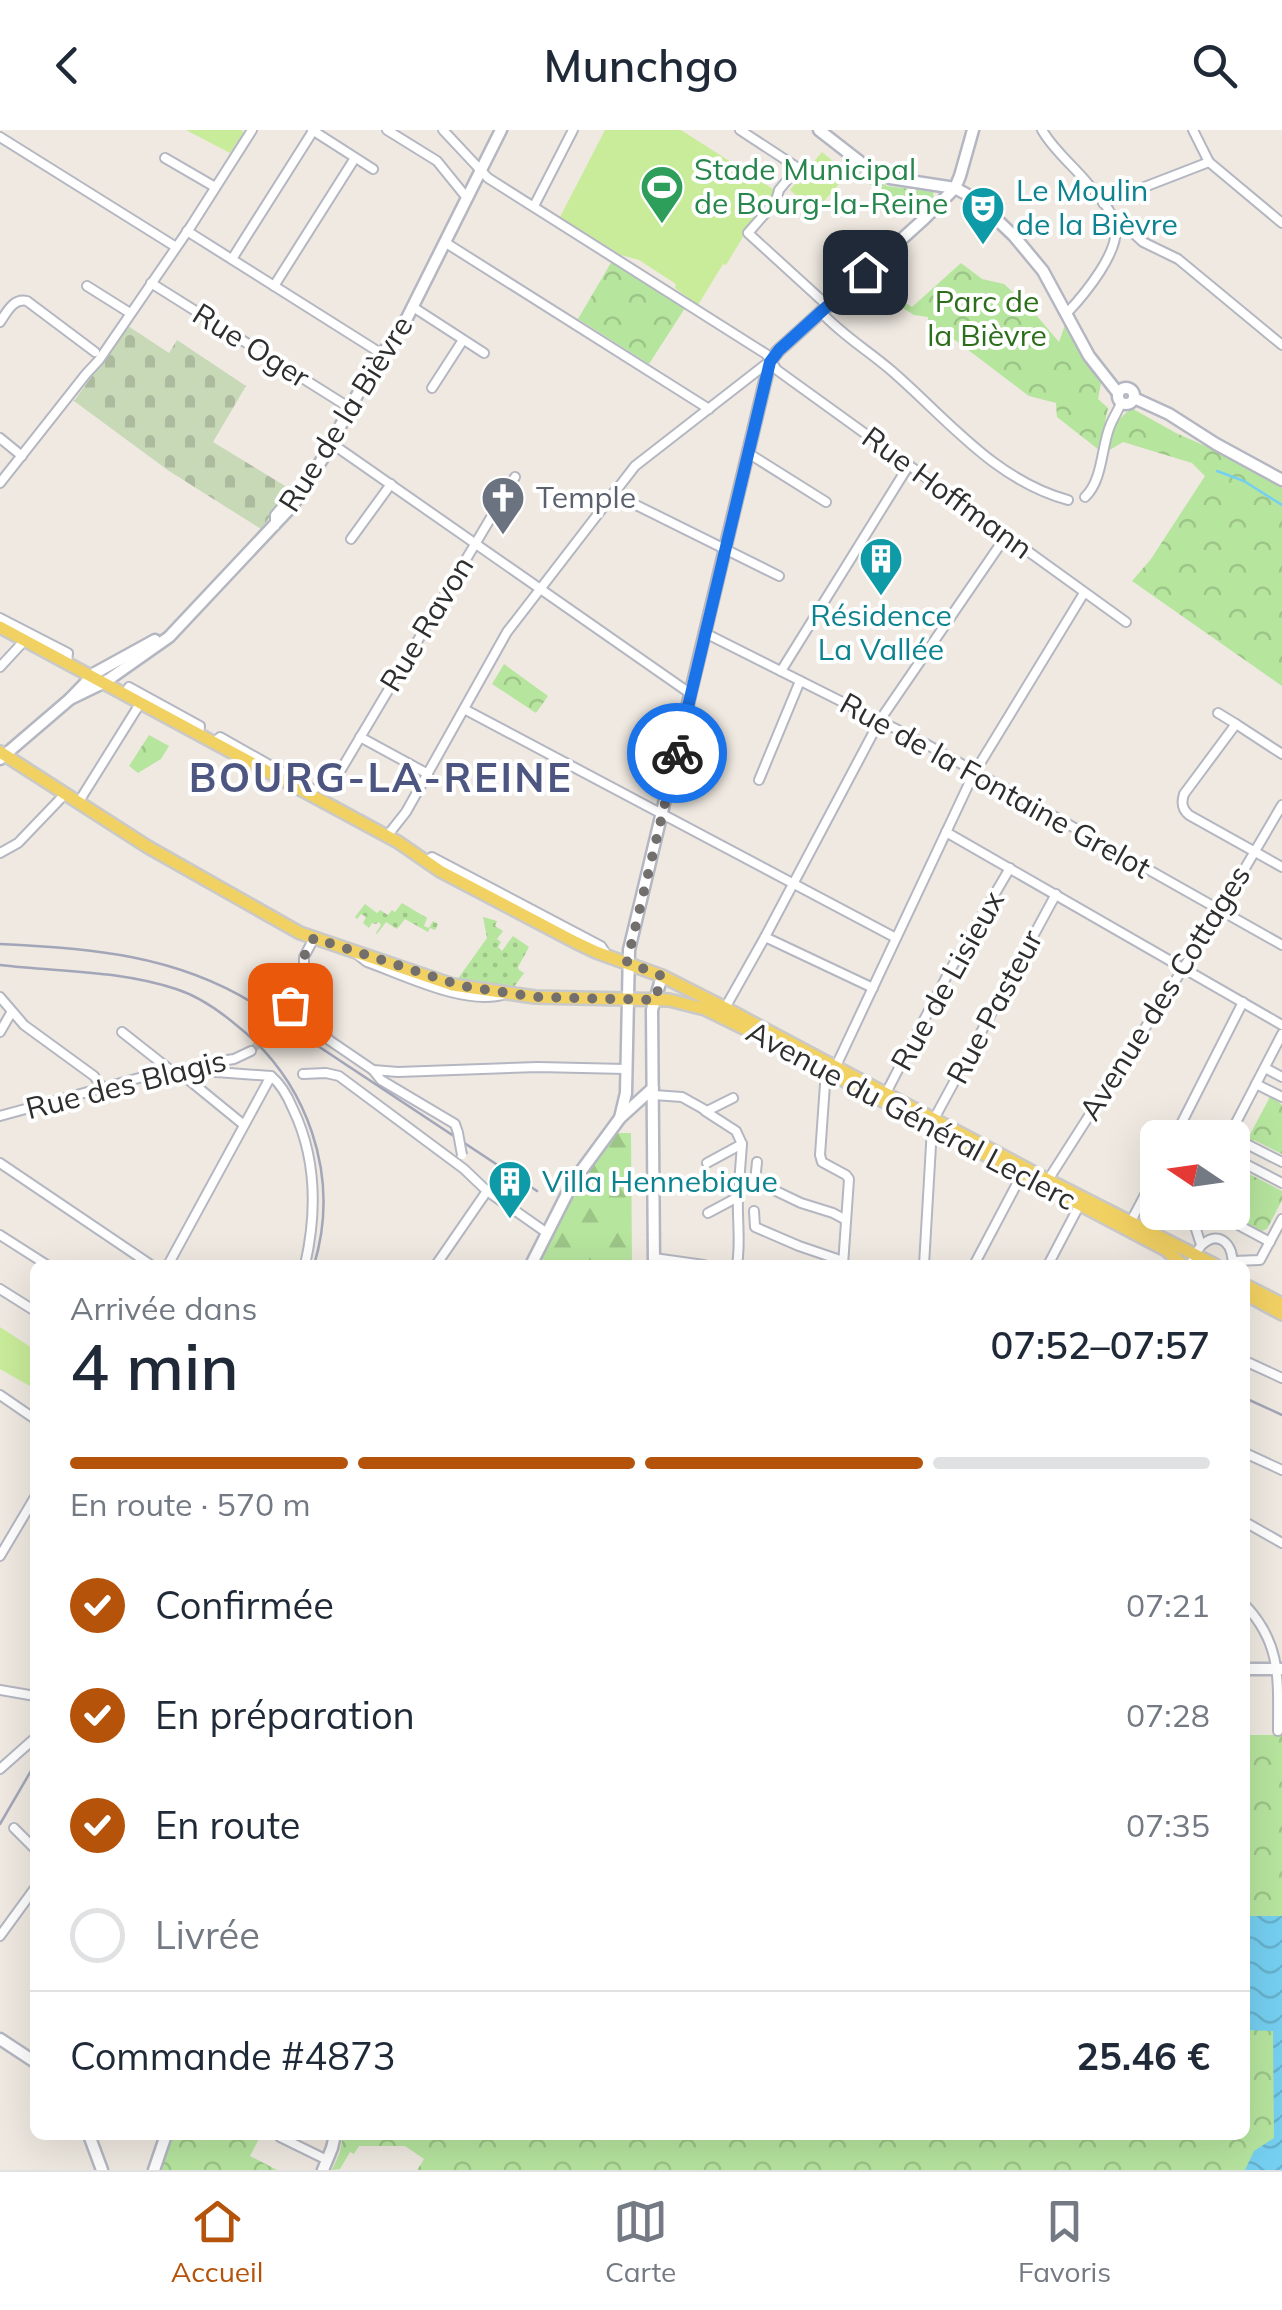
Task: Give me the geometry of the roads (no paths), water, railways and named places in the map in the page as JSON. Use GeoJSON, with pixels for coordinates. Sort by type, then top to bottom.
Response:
{"type":"FeatureCollection","features":[{"type":"Feature","properties":{"kind":"main road","name":"Rue de la Bièvre"},"geometry":{"type":"LineString","coordinates":[[2,755],[98,679],[169,637],[274,526],[303,486],[412,308],[501,130]]}},
{"type":"Feature","properties":{"kind":"main road"},"geometry":{"type":"LineString","coordinates":[[819,130],[880,175],[955,188],[969,196],[1003,224],[1032,256],[1088,356],[1125,397],[1282,480]]}},
{"type":"Feature","properties":{"kind":"main road"},"geometry":{"type":"LineString","coordinates":[[620,1118],[626,1098],[627,962],[770,362],[955,188],[973,130]]}},
{"type":"Feature","properties":{"kind":"main road"},"geometry":{"type":"LineString","coordinates":[[932,184],[938,189],[939,204]]}},
{"type":"Feature","properties":{"kind":"main road","name":"Avenue du Général Leclerc"},"geometry":{"type":"LineString","coordinates":[[0,627],[575,942],[662,976],[725,1008],[933,1123],[1048,1180],[1166,1250],[1192,1257]]}},
{"type":"Feature","properties":{"kind":"main road","name":"Avenue du Général Leclerc"},"geometry":{"type":"LineString","coordinates":[[2,755],[270,918],[314,938],[452,984],[535,997],[684,1003],[723,1016],[886,1093],[1022,1176],[1076,1199]]}},
{"type":"Feature","properties":{"kind":"main road"},"geometry":{"type":"LineString","coordinates":[[654,1260],[652,1010],[662,976]]}},
{"type":"Feature","properties":{"kind":"main road"},"geometry":{"type":"LineString","coordinates":[[534,1260],[568,1190],[620,1118],[654,1092]]}},
{"type":"Feature","properties":{"kind":"main road"},"geometry":{"type":"LineString","coordinates":[[1076,1199],[1192,1257]]}},
{"type":"Feature","properties":{"kind":"main road"},"geometry":{"type":"LineString","coordinates":[[1250,1288],[1282,1304]]}},
{"type":"Feature","properties":{"kind":"main road"},"geometry":{"type":"LineString","coordinates":[[1250,1297],[1282,1314]]}},
{"type":"Feature","properties":{"kind":"main road"},"geometry":{"type":"LineString","coordinates":[[1250,1669],[1280,1669]]}},
{"type":"Feature","properties":{"kind":"main road"},"geometry":{"type":"LineString","coordinates":[[0,2040],[30,2059]]}},
{"type":"Feature","properties":{"kind":"main road"},"geometry":{"type":"LineString","coordinates":[[91,2140],[102,2170]]}},
{"type":"Feature","properties":{"kind":"main road"},"geometry":{"type":"LineString","coordinates":[[154,2170],[164,2140]]}},
{"type":"Feature","properties":{"kind":"main road"},"geometry":{"type":"LineString","coordinates":[[325,2165],[334,2140]]}},
{"type":"Feature","properties":{"kind":"street"},"geometry":{"type":"LineString","coordinates":[[232,259],[312,130],[373,169]]}},
{"type":"Feature","properties":{"kind":"street"},"geometry":{"type":"LineString","coordinates":[[386,130],[438,161],[467,198]]}},
{"type":"Feature","properties":{"kind":"street","name":"Rue Hoffmann"},"geometry":{"type":"LineString","coordinates":[[443,130],[480,172],[766,354],[780,372],[1126,622]]}},
{"type":"Feature","properties":{"kind":"street"},"geometry":{"type":"LineString","coordinates":[[534,206],[573,130]]}},
{"type":"Feature","properties":{"kind":"street"},"geometry":{"type":"LineString","coordinates":[[740,130],[794,169],[778,190],[776,201],[748,233],[825,309],[840,332],[879,360],[948,426],[992,462],[1041,493],[1068,500]]}},
{"type":"Feature","properties":{"kind":"street"},"geometry":{"type":"LineString","coordinates":[[1042,130],[1103,203],[1115,224],[1110,252],[1100,272],[1067,314]]}},
{"type":"Feature","properties":{"kind":"street"},"geometry":{"type":"LineString","coordinates":[[1193,130],[1209,162],[1282,224]]}},
{"type":"Feature","properties":{"kind":"street"},"geometry":{"type":"LineString","coordinates":[[0,483],[130,314],[187,231],[212,185],[251,132]]}},
{"type":"Feature","properties":{"kind":"street"},"geometry":{"type":"LineString","coordinates":[[0,138],[176,247]]}},
{"type":"Feature","properties":{"kind":"street"},"geometry":{"type":"LineString","coordinates":[[165,158],[212,185]]}},
{"type":"Feature","properties":{"kind":"street"},"geometry":{"type":"LineString","coordinates":[[274,286],[355,158]]}},
{"type":"Feature","properties":{"kind":"street"},"geometry":{"type":"LineString","coordinates":[[1103,203],[1209,162]]}},
{"type":"Feature","properties":{"kind":"street"},"geometry":{"type":"LineString","coordinates":[[1115,224],[1178,258],[1282,345]]}},
{"type":"Feature","properties":{"kind":"street"},"geometry":{"type":"LineString","coordinates":[[187,231],[382,354]]}},
{"type":"Feature","properties":{"kind":"street"},"geometry":{"type":"LineString","coordinates":[[446,243],[709,410]]}},
{"type":"Feature","properties":{"kind":"street","name":"Rue Oger"},"geometry":{"type":"LineString","coordinates":[[151,284],[350,408]]}},
{"type":"Feature","properties":{"kind":"street"},"geometry":{"type":"LineString","coordinates":[[88,286],[130,314]]}},
{"type":"Feature","properties":{"kind":"street"},"geometry":{"type":"LineString","coordinates":[[0,322],[15,302],[27,300],[95,352]]}},
{"type":"Feature","properties":{"kind":"street"},"geometry":{"type":"LineString","coordinates":[[412,308],[484,352]]}},
{"type":"Feature","properties":{"kind":"street"},"geometry":{"type":"LineString","coordinates":[[432,388],[463,340]]}},
{"type":"Feature","properties":{"kind":"street"},"geometry":{"type":"LineString","coordinates":[[95,352],[107,346]]}},
{"type":"Feature","properties":{"kind":"street"},"geometry":{"type":"LineString","coordinates":[[94,364],[95,352]]}},
{"type":"Feature","properties":{"kind":"street"},"geometry":{"type":"LineString","coordinates":[[387,836],[404,815],[507,632],[614,492],[639,462],[770,362]]}},
{"type":"Feature","properties":{"kind":"street"},"geometry":{"type":"LineString","coordinates":[[1085,497],[1096,482],[1110,426],[1125,397]]}},
{"type":"Feature","properties":{"kind":"street"},"geometry":{"type":"LineString","coordinates":[[0,438],[22,456]]}},
{"type":"Feature","properties":{"kind":"street"},"geometry":{"type":"LineString","coordinates":[[330,443],[690,694]]}},
{"type":"Feature","properties":{"kind":"street"},"geometry":{"type":"LineString","coordinates":[[748,453],[826,502]]}},
{"type":"Feature","properties":{"kind":"street"},"geometry":{"type":"LineString","coordinates":[[781,671],[909,466]]}},
{"type":"Feature","properties":{"kind":"street","name":"Rue Ravon"},"geometry":{"type":"LineString","coordinates":[[338,773],[515,477]]}},
{"type":"Feature","properties":{"kind":"street"},"geometry":{"type":"LineString","coordinates":[[351,539],[391,484]]}},
{"type":"Feature","properties":{"kind":"street"},"geometry":{"type":"LineString","coordinates":[[614,492],[779,576]]}},
{"type":"Feature","properties":{"kind":"street"},"geometry":{"type":"LineString","coordinates":[[725,1008],[880,720],[1006,536]]}},
{"type":"Feature","properties":{"kind":"street"},"geometry":{"type":"LineString","coordinates":[[843,1260],[848,1179],[822,1162],[820,1155],[831,1068],[874,988],[976,771],[1084,593]]}},
{"type":"Feature","properties":{"kind":"street","name":"Avenue du Général Leclerc"},"geometry":{"type":"LineString","coordinates":[[0,618],[68,653],[67,662]]}},
{"type":"Feature","properties":{"kind":"street","name":"Rue de la Fontaine Grelot"},"geometry":{"type":"LineString","coordinates":[[705,633],[976,771],[1282,944]]}},
{"type":"Feature","properties":{"kind":"street"},"geometry":{"type":"LineString","coordinates":[[0,668],[25,640]]}},
{"type":"Feature","properties":{"kind":"street"},"geometry":{"type":"LineString","coordinates":[[759,780],[800,681]]}},
{"type":"Feature","properties":{"kind":"street","name":"Avenue du Général Leclerc"},"geometry":{"type":"LineString","coordinates":[[125,694],[129,687],[136,690],[200,726],[199,734]]}},
{"type":"Feature","properties":{"kind":"street"},"geometry":{"type":"LineString","coordinates":[[78,803],[141,702]]}},
{"type":"Feature","properties":{"kind":"street"},"geometry":{"type":"LineString","coordinates":[[464,709],[896,938]]}},
{"type":"Feature","properties":{"kind":"street"},"geometry":{"type":"LineString","coordinates":[[1218,713],[1282,754]]}},
{"type":"Feature","properties":{"kind":"street"},"geometry":{"type":"LineString","coordinates":[[1236,724],[1184,794],[1183,806],[1190,815],[1282,867]]}},
{"type":"Feature","properties":{"kind":"street"},"geometry":{"type":"LineString","coordinates":[[360,736],[428,774]]}},
{"type":"Feature","properties":{"kind":"street"},"geometry":{"type":"LineString","coordinates":[[0,852],[18,843],[65,794]]}},
{"type":"Feature","properties":{"kind":"street","name":"Avenue des Cottages"},"geometry":{"type":"LineString","coordinates":[[1048,1180],[1221,910],[1282,806]]}},
{"type":"Feature","properties":{"kind":"street"},"geometry":{"type":"LineString","coordinates":[[946,832],[1282,1024]]}},
{"type":"Feature","properties":{"kind":"street","name":"Rue de Lisieux"},"geometry":{"type":"LineString","coordinates":[[886,1093],[949,972],[1010,868]]}},
{"type":"Feature","properties":{"kind":"street","name":"Rue Pasteur"},"geometry":{"type":"LineString","coordinates":[[933,1123],[1056,894]]}},
{"type":"Feature","properties":{"kind":"street"},"geometry":{"type":"LineString","coordinates":[[766,937],[874,988]]}},
{"type":"Feature","properties":{"kind":"street"},"geometry":{"type":"LineString","coordinates":[[314,938],[305,952],[304,980],[308,1003],[325,1035],[381,1080],[457,1128],[464,1169]]}},
{"type":"Feature","properties":{"kind":"street"},"geometry":{"type":"LineString","coordinates":[[284,1013],[304,980]]}},
{"type":"Feature","properties":{"kind":"street"},"geometry":{"type":"LineString","coordinates":[[0,997],[24,1025],[94,1076],[102,1087]]}},
{"type":"Feature","properties":{"kind":"street"},"geometry":{"type":"LineString","coordinates":[[1183,1120],[1242,1002]]}},
{"type":"Feature","properties":{"kind":"street"},"geometry":{"type":"LineString","coordinates":[[0,1032],[12,1013]]}},
{"type":"Feature","properties":{"kind":"street"},"geometry":{"type":"LineString","coordinates":[[122,1032],[181,1071],[244,1125]]}},
{"type":"Feature","properties":{"kind":"street"},"geometry":{"type":"LineString","coordinates":[[1237,1120],[1282,1034]]}},
{"type":"Feature","properties":{"kind":"street","name":"Rue des Blagis"},"geometry":{"type":"LineString","coordinates":[[0,1116],[150,1075],[234,1059],[251,1051]]}},
{"type":"Feature","properties":{"kind":"street"},"geometry":{"type":"LineString","coordinates":[[1264,1068],[1282,1077]]}},
{"type":"Feature","properties":{"kind":"street"},"geometry":{"type":"LineString","coordinates":[[373,1070],[626,1069]]}},
{"type":"Feature","properties":{"kind":"street"},"geometry":{"type":"LineString","coordinates":[[181,1071],[271,1076],[288,1097],[312,1168],[314,1212],[306,1260]]}},
{"type":"Feature","properties":{"kind":"street"},"geometry":{"type":"LineString","coordinates":[[303,1074],[339,1076],[547,1234]]}},
{"type":"Feature","properties":{"kind":"street"},"geometry":{"type":"LineString","coordinates":[[171,1260],[271,1076]]}},
{"type":"Feature","properties":{"kind":"street"},"geometry":{"type":"LineString","coordinates":[[1256,1084],[1282,1097]]}},
{"type":"Feature","properties":{"kind":"street"},"geometry":{"type":"LineString","coordinates":[[654,1092],[682,1097],[736,1131],[742,1144],[738,1260]]}},
{"type":"Feature","properties":{"kind":"street"},"geometry":{"type":"LineString","coordinates":[[705,1111],[733,1098]]}},
{"type":"Feature","properties":{"kind":"street"},"geometry":{"type":"LineString","coordinates":[[230,1114],[237,1138]]}},
{"type":"Feature","properties":{"kind":"street"},"geometry":{"type":"LineString","coordinates":[[924,1260],[933,1123]]}},
{"type":"Feature","properties":{"kind":"street"},"geometry":{"type":"LineString","coordinates":[[707,1163],[742,1144]]}},
{"type":"Feature","properties":{"kind":"street"},"geometry":{"type":"LineString","coordinates":[[1250,1147],[1282,1162]]}},
{"type":"Feature","properties":{"kind":"street"},"geometry":{"type":"LineString","coordinates":[[757,1162],[756,1181],[846,1220]]}},
{"type":"Feature","properties":{"kind":"street"},"geometry":{"type":"LineString","coordinates":[[0,1163],[144,1260]]}},
{"type":"Feature","properties":{"kind":"street"},"geometry":{"type":"LineString","coordinates":[[1250,1166],[1282,1183]]}},
{"type":"Feature","properties":{"kind":"street"},"geometry":{"type":"LineString","coordinates":[[977,1260],[1022,1176]]}},
{"type":"Feature","properties":{"kind":"street"},"geometry":{"type":"LineString","coordinates":[[439,1260],[486,1190]]}},
{"type":"Feature","properties":{"kind":"street"},"geometry":{"type":"LineString","coordinates":[[708,1213],[738,1198]]}},
{"type":"Feature","properties":{"kind":"street"},"geometry":{"type":"LineString","coordinates":[[1050,1260],[1076,1199]]}},
{"type":"Feature","properties":{"kind":"street"},"geometry":{"type":"LineString","coordinates":[[1130,1223],[1140,1204]]}},
{"type":"Feature","properties":{"kind":"street"},"geometry":{"type":"LineString","coordinates":[[754,1211],[755,1227],[836,1260]]}},
{"type":"Feature","properties":{"kind":"street"},"geometry":{"type":"LineString","coordinates":[[1250,1261],[1260,1260],[1282,1220]]}},
{"type":"Feature","properties":{"kind":"street"},"geometry":{"type":"LineString","coordinates":[[1192,1257],[1195,1230]]}},
{"type":"Feature","properties":{"kind":"street"},"geometry":{"type":"LineString","coordinates":[[1248,1230],[1270,1242]]}},
{"type":"Feature","properties":{"kind":"street"},"geometry":{"type":"LineString","coordinates":[[0,1235],[39,1260]]}},
{"type":"Feature","properties":{"kind":"street"},"geometry":{"type":"LineString","coordinates":[[1192,1257],[1211,1239],[1224,1241],[1231,1248],[1233,1260]]}},
{"type":"Feature","properties":{"kind":"street"},"geometry":{"type":"LineString","coordinates":[[0,1290],[30,1308]]}},
{"type":"Feature","properties":{"kind":"street"},"geometry":{"type":"LineString","coordinates":[[1250,1363],[1282,1378]]}},
{"type":"Feature","properties":{"kind":"street"},"geometry":{"type":"LineString","coordinates":[[0,1395],[30,1416]]}},
{"type":"Feature","properties":{"kind":"street"},"geometry":{"type":"LineString","coordinates":[[1250,1455],[1282,1470]]}},
{"type":"Feature","properties":{"kind":"street"},"geometry":{"type":"LineString","coordinates":[[0,1556],[30,1505]]}},
{"type":"Feature","properties":{"kind":"street"},"geometry":{"type":"LineString","coordinates":[[1250,1525],[1282,1543]]}},
{"type":"Feature","properties":{"kind":"street"},"geometry":{"type":"LineString","coordinates":[[1250,1611],[1268,1633],[1280,1669],[1278,1732]]}},
{"type":"Feature","properties":{"kind":"street"},"geometry":{"type":"LineString","coordinates":[[0,1690],[30,1695]]}},
{"type":"Feature","properties":{"kind":"street"},"geometry":{"type":"LineString","coordinates":[[0,1769],[30,1742]]}},
{"type":"Feature","properties":{"kind":"street"},"geometry":{"type":"LineString","coordinates":[[14,1828],[30,1844]]}},
{"type":"Feature","properties":{"kind":"street"},"geometry":{"type":"LineString","coordinates":[[0,1936],[30,1895]]}},
{"type":"Feature","properties":{"kind":"street"},"geometry":{"type":"LineString","coordinates":[[285,2140],[325,2165]]}},
{"type":"Feature","properties":{"kind":"water"},"geometry":{"type":"Polygon","coordinates":[[[1250,1916],[1282,1916],[1282,2170],[1245,2170],[1254,2151],[1274,2138],[1273,2031],[1250,2030],[1250,1916]]]}},
{"type":"Feature","properties":{"kind":"waterway"},"geometry":{"type":"LineString","coordinates":[[1217,471],[1244,481],[1282,505]]}},
{"type":"Feature","properties":{"kind":"tunnel"},"geometry":{"type":"LineString","coordinates":[[251,1051],[285,1013]]}},
{"type":"Feature","properties":{"kind":"railway"},"geometry":{"type":"LineString","coordinates":[[0,944],[131,957],[193,974],[223,987],[537,1191]]}},
{"type":"Feature","properties":{"kind":"railway"},"geometry":{"type":"LineString","coordinates":[[0,965],[111,975],[176,989],[214,1008],[260,1047],[282,1073],[312,1132],[323,1198],[315,1260]]}},
{"type":"Feature","properties":{"kind":"railway"},"geometry":{"type":"LineString","coordinates":[[1250,1400],[1282,1415]]}},
{"type":"Feature","properties":{"kind":"railway"},"geometry":{"type":"LineString","coordinates":[[0,1824],[30,1773]]}},
{"type":"Feature","properties":{"kind":"place","name":"Stade Municipal de Bourg-la-Reine"},"geometry":{"type":"Point","coordinates":[662,225]}},
{"type":"Feature","properties":{"kind":"place","name":"Le Moulin de la Bièvre"},"geometry":{"type":"Point","coordinates":[983,246]}},
{"type":"Feature","properties":{"kind":"place","name":"Temple"},"geometry":{"type":"Point","coordinates":[503,536]}},
{"type":"Feature","properties":{"kind":"place","name":"Résidence La Vallée"},"geometry":{"type":"Point","coordinates":[881,597]}},
{"type":"Feature","properties":{"kind":"place","name":"Villa Hennebique"},"geometry":{"type":"Point","coordinates":[510,1220]}},
{"type":"Feature","properties":{"kind":"district","name":"BOURG-LA-REINE"},"geometry":{"type":"Point","coordinates":[381,778]}},
{"type":"Feature","properties":{"kind":"park label","name":"Parc de la Bièvre"},"geometry":{"type":"Point","coordinates":[987,319]}}]}
